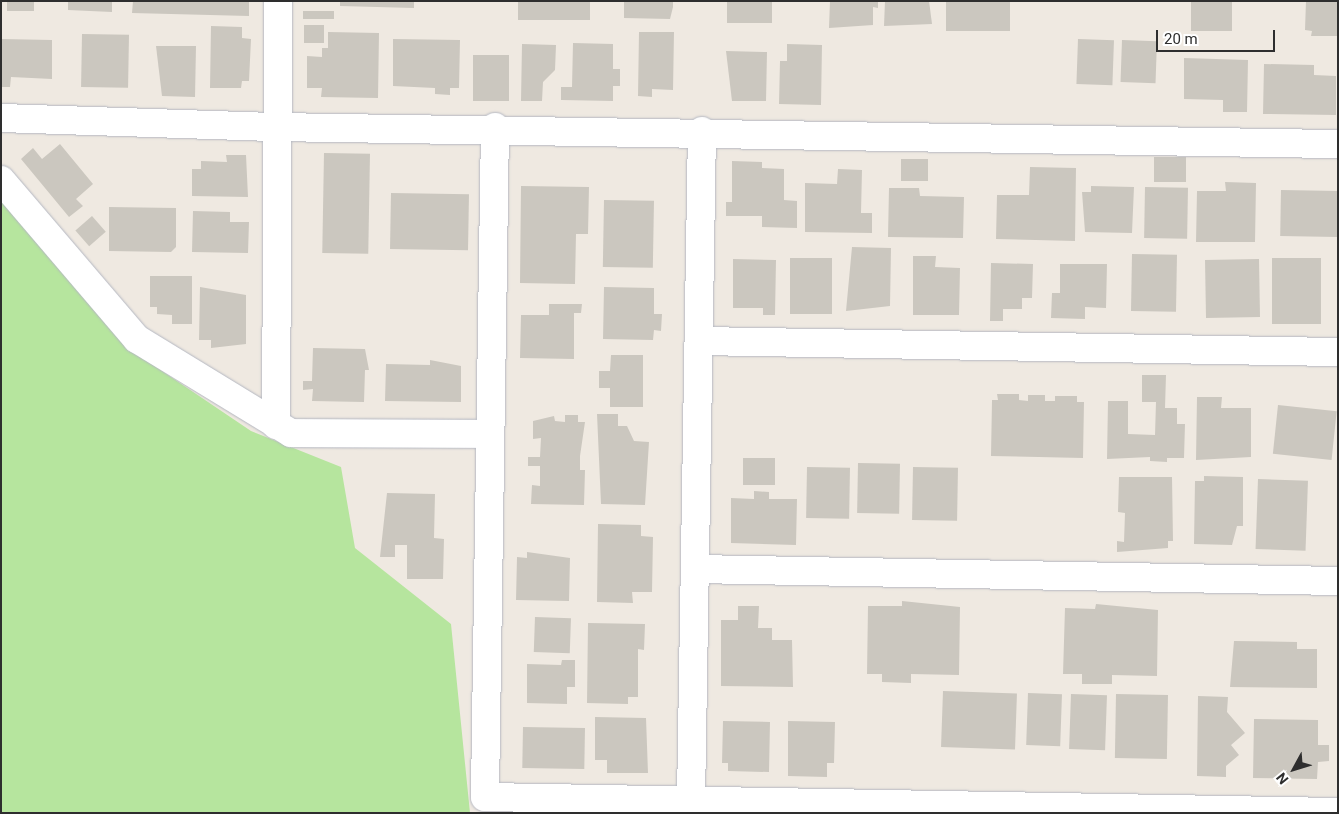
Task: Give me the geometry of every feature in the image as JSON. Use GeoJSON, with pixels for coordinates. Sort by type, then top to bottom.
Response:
{"type":"FeatureCollection","features":[{"type":"Feature","properties":{"kind":"street"},"geometry":{"type":"LineString","coordinates":[[276,425],[274,127],[278,1]]}},
{"type":"Feature","properties":{"kind":"street"},"geometry":{"type":"LineString","coordinates":[[1,118],[274,127],[495,127],[1338,144]]}},
{"type":"Feature","properties":{"kind":"street"},"geometry":{"type":"LineString","coordinates":[[495,127],[485,797],[1338,812]]}},
{"type":"Feature","properties":{"kind":"street"},"geometry":{"type":"LineString","coordinates":[[691,800],[702,131]]}},
{"type":"Feature","properties":{"kind":"street"},"geometry":{"type":"LineString","coordinates":[[1,180],[137,339],[276,425],[292,433],[489,434]]}},
{"type":"Feature","properties":{"kind":"street"},"geometry":{"type":"LineString","coordinates":[[699,341],[1338,352]]}},
{"type":"Feature","properties":{"kind":"street"},"geometry":{"type":"LineString","coordinates":[[695,570],[1338,581]]}},
{"type":"Feature","properties":{"kind":"green space"},"geometry":{"type":"Polygon","coordinates":[[[1,187],[128,348],[251,431],[341,467],[355,548],[451,624],[470,813],[1,813],[1,187]]]}},
{"type":"Feature","properties":{"kind":"building"},"geometry":{"type":"Polygon","coordinates":[[[7,1],[34,1],[34,11],[7,11],[7,1]]]}},
{"type":"Feature","properties":{"kind":"building"},"geometry":{"type":"Polygon","coordinates":[[[68,1],[112,1],[112,12],[68,10],[68,1]]]}},
{"type":"Feature","properties":{"kind":"building"},"geometry":{"type":"Polygon","coordinates":[[[133,1],[249,1],[249,16],[132,13],[133,1]]]}},
{"type":"Feature","properties":{"kind":"building"},"geometry":{"type":"Polygon","coordinates":[[[340,1],[414,1],[414,8],[340,6],[340,1]]]}},
{"type":"Feature","properties":{"kind":"building"},"geometry":{"type":"Polygon","coordinates":[[[518,1],[590,1],[590,20],[518,20],[518,1]]]}},
{"type":"Feature","properties":{"kind":"building"},"geometry":{"type":"Polygon","coordinates":[[[624,1],[673,1],[670,19],[624,18],[624,1]]]}},
{"type":"Feature","properties":{"kind":"building"},"geometry":{"type":"Polygon","coordinates":[[[727,1],[772,1],[772,23],[727,23],[727,1]]]}},
{"type":"Feature","properties":{"kind":"building"},"geometry":{"type":"Polygon","coordinates":[[[830,1],[878,1],[878,8],[873,7],[873,25],[829,28],[830,1]]]}},
{"type":"Feature","properties":{"kind":"building"},"geometry":{"type":"Polygon","coordinates":[[[885,1],[929,1],[932,24],[884,26],[885,1]]]}},
{"type":"Feature","properties":{"kind":"building"},"geometry":{"type":"Polygon","coordinates":[[[946,1],[1010,1],[1010,31],[946,31],[946,1]]]}},
{"type":"Feature","properties":{"kind":"building"},"geometry":{"type":"Polygon","coordinates":[[[1191,1],[1232,1],[1232,31],[1191,31],[1191,1]]]}},
{"type":"Feature","properties":{"kind":"building"},"geometry":{"type":"Polygon","coordinates":[[[1306,1],[1338,1],[1338,36],[1311,36],[1312,31],[1305,30],[1306,1]]]}},
{"type":"Feature","properties":{"kind":"building"},"geometry":{"type":"Polygon","coordinates":[[[303,11],[334,11],[334,19],[303,19],[303,11]]]}},
{"type":"Feature","properties":{"kind":"building"},"geometry":{"type":"Polygon","coordinates":[[[304,25],[324,25],[324,43],[304,43],[304,25]]]}},
{"type":"Feature","properties":{"kind":"building"},"geometry":{"type":"Polygon","coordinates":[[[211,26],[242,27],[242,38],[251,39],[249,81],[242,81],[241,88],[210,88],[211,26]]]}},
{"type":"Feature","properties":{"kind":"building"},"geometry":{"type":"Polygon","coordinates":[[[328,32],[379,33],[378,98],[321,97],[322,88],[307,88],[307,56],[322,57],[322,48],[328,48],[328,32]]]}},
{"type":"Feature","properties":{"kind":"building"},"geometry":{"type":"Polygon","coordinates":[[[639,32],[674,32],[673,90],[652,89],[652,97],[638,96],[639,32]]]}},
{"type":"Feature","properties":{"kind":"building"},"geometry":{"type":"Polygon","coordinates":[[[82,34],[129,35],[128,88],[81,87],[82,34]]]}},
{"type":"Feature","properties":{"kind":"building"},"geometry":{"type":"Polygon","coordinates":[[[1,39],[52,40],[52,79],[11,77],[10,87],[1,87],[1,39]]]}},
{"type":"Feature","properties":{"kind":"building"},"geometry":{"type":"Polygon","coordinates":[[[393,39],[460,40],[459,88],[450,88],[450,95],[435,94],[435,88],[393,86],[393,39]]]}},
{"type":"Feature","properties":{"kind":"building"},"geometry":{"type":"Polygon","coordinates":[[[1078,39],[1114,40],[1112,85],[1076,84],[1078,39]]]}},
{"type":"Feature","properties":{"kind":"building"},"geometry":{"type":"Polygon","coordinates":[[[1122,40],[1157,41],[1156,83],[1121,82],[1122,40]]]}},
{"type":"Feature","properties":{"kind":"building"},"geometry":{"type":"Polygon","coordinates":[[[573,43],[613,44],[613,69],[620,69],[620,86],[613,86],[613,101],[561,100],[561,87],[572,87],[573,43]]]}},
{"type":"Feature","properties":{"kind":"building"},"geometry":{"type":"Polygon","coordinates":[[[522,44],[556,45],[555,70],[543,82],[542,101],[521,101],[522,44]]]}},
{"type":"Feature","properties":{"kind":"building"},"geometry":{"type":"Polygon","coordinates":[[[787,44],[822,45],[821,105],[779,104],[780,61],[787,61],[787,44]]]}},
{"type":"Feature","properties":{"kind":"building"},"geometry":{"type":"Polygon","coordinates":[[[156,46],[196,46],[195,97],[162,96],[156,46]]]}},
{"type":"Feature","properties":{"kind":"building"},"geometry":{"type":"Polygon","coordinates":[[[726,51],[767,52],[766,101],[732,101],[726,51]]]}},
{"type":"Feature","properties":{"kind":"building"},"geometry":{"type":"Polygon","coordinates":[[[473,55],[509,55],[509,101],[473,101],[473,55]]]}},
{"type":"Feature","properties":{"kind":"building"},"geometry":{"type":"Polygon","coordinates":[[[1184,58],[1248,60],[1247,112],[1223,112],[1223,100],[1184,99],[1184,58]]]}},
{"type":"Feature","properties":{"kind":"building"},"geometry":{"type":"Polygon","coordinates":[[[1264,64],[1314,65],[1314,75],[1336,76],[1336,115],[1263,114],[1264,64]]]}},
{"type":"Feature","properties":{"kind":"building"},"geometry":{"type":"Polygon","coordinates":[[[60,144],[93,184],[76,199],[83,206],[69,217],[21,159],[33,148],[42,159],[60,144]]]}},
{"type":"Feature","properties":{"kind":"building"},"geometry":{"type":"Polygon","coordinates":[[[324,153],[370,154],[368,254],[322,253],[324,153]]]}},
{"type":"Feature","properties":{"kind":"building"},"geometry":{"type":"Polygon","coordinates":[[[226,155],[246,155],[248,197],[192,196],[192,169],[201,169],[201,161],[227,162],[226,155]]]}},
{"type":"Feature","properties":{"kind":"building"},"geometry":{"type":"Polygon","coordinates":[[[1154,157],[1186,157],[1186,182],[1154,182],[1154,157]]]}},
{"type":"Feature","properties":{"kind":"building"},"geometry":{"type":"Polygon","coordinates":[[[901,159],[928,159],[928,181],[901,181],[901,159]]]}},
{"type":"Feature","properties":{"kind":"building"},"geometry":{"type":"Polygon","coordinates":[[[732,161],[762,162],[762,168],[784,169],[784,200],[797,201],[797,228],[762,227],[762,216],[726,216],[726,202],[732,202],[732,161]]]}},
{"type":"Feature","properties":{"kind":"building"},"geometry":{"type":"Polygon","coordinates":[[[1030,167],[1076,168],[1075,241],[996,239],[997,195],[1029,195],[1030,167]]]}},
{"type":"Feature","properties":{"kind":"building"},"geometry":{"type":"Polygon","coordinates":[[[838,169],[862,170],[861,213],[872,213],[872,233],[805,232],[805,183],[837,184],[838,169]]]}},
{"type":"Feature","properties":{"kind":"building"},"geometry":{"type":"Polygon","coordinates":[[[1225,182],[1256,183],[1255,242],[1196,242],[1197,191],[1226,191],[1225,182]]]}},
{"type":"Feature","properties":{"kind":"building"},"geometry":{"type":"Polygon","coordinates":[[[521,186],[589,187],[588,234],[576,234],[575,284],[520,283],[521,186]]]}},
{"type":"Feature","properties":{"kind":"building"},"geometry":{"type":"Polygon","coordinates":[[[1091,186],[1134,187],[1132,233],[1085,232],[1082,192],[1091,192],[1091,186]]]}},
{"type":"Feature","properties":{"kind":"building"},"geometry":{"type":"Polygon","coordinates":[[[1145,187],[1188,188],[1187,239],[1144,238],[1145,187]]]}},
{"type":"Feature","properties":{"kind":"building"},"geometry":{"type":"Polygon","coordinates":[[[889,188],[919,188],[920,196],[964,197],[963,238],[888,237],[889,188]]]}},
{"type":"Feature","properties":{"kind":"building"},"geometry":{"type":"Polygon","coordinates":[[[1281,190],[1338,191],[1337,237],[1280,236],[1281,190]]]}},
{"type":"Feature","properties":{"kind":"building"},"geometry":{"type":"Polygon","coordinates":[[[391,193],[469,194],[468,250],[390,249],[391,193]]]}},
{"type":"Feature","properties":{"kind":"building"},"geometry":{"type":"Polygon","coordinates":[[[604,200],[654,201],[653,268],[603,267],[604,200]]]}},
{"type":"Feature","properties":{"kind":"building"},"geometry":{"type":"Polygon","coordinates":[[[109,207],[176,208],[176,247],[171,252],[109,251],[109,207]]]}},
{"type":"Feature","properties":{"kind":"building"},"geometry":{"type":"Polygon","coordinates":[[[193,211],[230,212],[230,222],[249,222],[248,253],[192,252],[193,211]]]}},
{"type":"Feature","properties":{"kind":"building"},"geometry":{"type":"Polygon","coordinates":[[[92,216],[106,232],[89,246],[75,230],[92,216]]]}},
{"type":"Feature","properties":{"kind":"building"},"geometry":{"type":"Polygon","coordinates":[[[852,247],[891,248],[890,306],[846,311],[852,247]]]}},
{"type":"Feature","properties":{"kind":"building"},"geometry":{"type":"Polygon","coordinates":[[[1132,254],[1177,255],[1176,312],[1131,311],[1132,254]]]}},
{"type":"Feature","properties":{"kind":"building"},"geometry":{"type":"Polygon","coordinates":[[[913,256],[936,256],[935,267],[960,268],[959,315],[913,315],[913,256]]]}},
{"type":"Feature","properties":{"kind":"building"},"geometry":{"type":"Polygon","coordinates":[[[790,258],[832,258],[832,314],[790,314],[790,258]]]}},
{"type":"Feature","properties":{"kind":"building"},"geometry":{"type":"Polygon","coordinates":[[[1272,258],[1321,258],[1321,324],[1272,324],[1272,258]]]}},
{"type":"Feature","properties":{"kind":"building"},"geometry":{"type":"Polygon","coordinates":[[[733,259],[776,260],[775,315],[763,315],[763,308],[733,308],[733,259]]]}},
{"type":"Feature","properties":{"kind":"building"},"geometry":{"type":"Polygon","coordinates":[[[1259,259],[1260,317],[1206,318],[1205,260],[1259,259]]]}},
{"type":"Feature","properties":{"kind":"building"},"geometry":{"type":"Polygon","coordinates":[[[991,263],[1033,264],[1032,298],[1022,298],[1022,309],[1003,309],[1003,321],[990,321],[991,263]]]}},
{"type":"Feature","properties":{"kind":"building"},"geometry":{"type":"Polygon","coordinates":[[[1060,264],[1107,264],[1106,308],[1085,307],[1085,319],[1051,318],[1052,293],[1060,293],[1060,264]]]}},
{"type":"Feature","properties":{"kind":"building"},"geometry":{"type":"Polygon","coordinates":[[[150,276],[192,276],[192,324],[172,324],[172,315],[157,314],[157,307],[150,307],[150,276]]]}},
{"type":"Feature","properties":{"kind":"building"},"geometry":{"type":"Polygon","coordinates":[[[200,287],[246,295],[246,344],[211,348],[211,340],[199,340],[200,287]]]}},
{"type":"Feature","properties":{"kind":"building"},"geometry":{"type":"Polygon","coordinates":[[[604,287],[654,288],[654,314],[662,314],[661,331],[654,330],[653,340],[603,339],[604,287]]]}},
{"type":"Feature","properties":{"kind":"building"},"geometry":{"type":"Polygon","coordinates":[[[549,304],[582,304],[581,313],[574,313],[574,359],[520,358],[521,315],[549,315],[549,304]]]}},
{"type":"Feature","properties":{"kind":"building"},"geometry":{"type":"Polygon","coordinates":[[[313,348],[365,349],[369,370],[365,370],[364,402],[312,401],[313,389],[303,390],[303,381],[312,381],[313,348]]]}},
{"type":"Feature","properties":{"kind":"building"},"geometry":{"type":"Polygon","coordinates":[[[611,355],[643,355],[643,407],[610,407],[610,388],[599,388],[599,371],[610,371],[611,355]]]}},
{"type":"Feature","properties":{"kind":"building"},"geometry":{"type":"Polygon","coordinates":[[[430,360],[461,366],[461,402],[385,401],[386,364],[430,365],[430,360]]]}},
{"type":"Feature","properties":{"kind":"building"},"geometry":{"type":"Polygon","coordinates":[[[1142,375],[1166,375],[1165,408],[1177,408],[1177,424],[1185,424],[1184,458],[1167,458],[1167,462],[1150,461],[1150,457],[1107,459],[1108,401],[1128,401],[1128,434],[1155,435],[1156,402],[1142,402],[1142,375]]]}},
{"type":"Feature","properties":{"kind":"building"},"geometry":{"type":"Polygon","coordinates":[[[997,394],[1019,394],[1019,400],[1028,401],[1028,395],[1045,395],[1045,401],[1055,401],[1055,396],[1077,396],[1077,402],[1084,402],[1083,458],[991,456],[992,400],[998,400],[997,394]]]}},
{"type":"Feature","properties":{"kind":"building"},"geometry":{"type":"Polygon","coordinates":[[[1197,397],[1222,397],[1221,408],[1251,408],[1251,457],[1196,460],[1197,397]]]}},
{"type":"Feature","properties":{"kind":"building"},"geometry":{"type":"Polygon","coordinates":[[[1278,405],[1337,411],[1332,460],[1273,454],[1278,405]]]}},
{"type":"Feature","properties":{"kind":"building"},"geometry":{"type":"Polygon","coordinates":[[[597,414],[618,414],[618,426],[627,426],[634,441],[649,442],[645,505],[601,504],[597,414]]]}},
{"type":"Feature","properties":{"kind":"building"},"geometry":{"type":"Polygon","coordinates":[[[565,415],[578,415],[578,422],[585,422],[580,456],[580,470],[585,470],[584,505],[531,504],[532,485],[540,486],[540,466],[528,466],[528,457],[540,457],[541,438],[533,439],[533,421],[554,416],[555,421],[565,422],[565,415]]]}},
{"type":"Feature","properties":{"kind":"building"},"geometry":{"type":"Polygon","coordinates":[[[743,458],[775,458],[775,485],[743,485],[743,458]]]}},
{"type":"Feature","properties":{"kind":"building"},"geometry":{"type":"Polygon","coordinates":[[[858,463],[900,464],[899,514],[857,513],[858,463]]]}},
{"type":"Feature","properties":{"kind":"building"},"geometry":{"type":"Polygon","coordinates":[[[807,467],[850,468],[849,519],[806,518],[807,467]]]}},
{"type":"Feature","properties":{"kind":"building"},"geometry":{"type":"Polygon","coordinates":[[[913,467],[958,468],[957,521],[912,520],[913,467]]]}},
{"type":"Feature","properties":{"kind":"building"},"geometry":{"type":"Polygon","coordinates":[[[1204,476],[1243,477],[1243,526],[1237,526],[1232,545],[1194,544],[1195,481],[1204,481],[1204,476]]]}},
{"type":"Feature","properties":{"kind":"building"},"geometry":{"type":"Polygon","coordinates":[[[1119,477],[1172,477],[1173,541],[1168,541],[1168,548],[1117,552],[1117,541],[1124,542],[1125,513],[1118,512],[1119,477]]]}},
{"type":"Feature","properties":{"kind":"building"},"geometry":{"type":"Polygon","coordinates":[[[1258,479],[1308,481],[1306,551],[1256,549],[1258,479]]]}},
{"type":"Feature","properties":{"kind":"building"},"geometry":{"type":"Polygon","coordinates":[[[754,491],[769,492],[769,499],[797,499],[796,545],[731,543],[731,498],[754,499],[754,491]]]}},
{"type":"Feature","properties":{"kind":"building"},"geometry":{"type":"Polygon","coordinates":[[[387,493],[435,494],[434,538],[444,539],[443,579],[407,579],[407,545],[395,545],[395,557],[380,557],[387,493]]]}},
{"type":"Feature","properties":{"kind":"building"},"geometry":{"type":"Polygon","coordinates":[[[598,524],[641,525],[641,536],[653,537],[652,592],[632,592],[633,603],[597,602],[598,524]]]}},
{"type":"Feature","properties":{"kind":"building"},"geometry":{"type":"Polygon","coordinates":[[[527,552],[570,558],[569,601],[516,600],[517,557],[527,558],[527,552]]]}},
{"type":"Feature","properties":{"kind":"building"},"geometry":{"type":"Polygon","coordinates":[[[902,601],[960,607],[959,675],[911,674],[911,683],[882,682],[882,674],[867,674],[868,606],[902,606],[902,601]]]}},
{"type":"Feature","properties":{"kind":"building"},"geometry":{"type":"Polygon","coordinates":[[[1096,604],[1158,610],[1157,676],[1112,675],[1112,684],[1082,684],[1082,674],[1063,674],[1065,608],[1095,609],[1096,604]]]}},
{"type":"Feature","properties":{"kind":"building"},"geometry":{"type":"Polygon","coordinates":[[[738,606],[759,606],[758,628],[772,628],[772,640],[792,640],[793,687],[721,686],[721,620],[738,620],[738,606]]]}},
{"type":"Feature","properties":{"kind":"building"},"geometry":{"type":"Polygon","coordinates":[[[535,617],[571,618],[570,653],[534,652],[535,617]]]}},
{"type":"Feature","properties":{"kind":"building"},"geometry":{"type":"Polygon","coordinates":[[[588,623],[645,624],[644,650],[638,649],[638,697],[628,697],[628,704],[587,703],[588,623]]]}},
{"type":"Feature","properties":{"kind":"building"},"geometry":{"type":"Polygon","coordinates":[[[1234,641],[1297,642],[1297,649],[1317,649],[1317,688],[1230,687],[1234,641]]]}},
{"type":"Feature","properties":{"kind":"building"},"geometry":{"type":"Polygon","coordinates":[[[562,660],[575,660],[575,687],[567,687],[567,704],[527,703],[527,664],[561,665],[562,660]]]}},
{"type":"Feature","properties":{"kind":"building"},"geometry":{"type":"Polygon","coordinates":[[[943,691],[1017,694],[1015,750],[941,747],[943,691]]]}},
{"type":"Feature","properties":{"kind":"building"},"geometry":{"type":"Polygon","coordinates":[[[1028,693],[1062,694],[1060,746],[1026,745],[1028,693]]]}},
{"type":"Feature","properties":{"kind":"building"},"geometry":{"type":"Polygon","coordinates":[[[1071,694],[1107,695],[1105,750],[1069,749],[1071,694]]]}},
{"type":"Feature","properties":{"kind":"building"},"geometry":{"type":"Polygon","coordinates":[[[1116,694],[1168,695],[1167,759],[1115,758],[1116,694]]]}},
{"type":"Feature","properties":{"kind":"building"},"geometry":{"type":"Polygon","coordinates":[[[1198,696],[1228,697],[1227,712],[1245,733],[1231,745],[1239,755],[1226,766],[1226,777],[1197,776],[1198,696]]]}},
{"type":"Feature","properties":{"kind":"building"},"geometry":{"type":"Polygon","coordinates":[[[595,717],[646,718],[648,773],[607,773],[607,760],[595,760],[595,717]]]}},
{"type":"Feature","properties":{"kind":"building"},"geometry":{"type":"Polygon","coordinates":[[[1254,719],[1318,720],[1318,745],[1329,745],[1329,761],[1318,762],[1317,779],[1253,778],[1254,719]]]}},
{"type":"Feature","properties":{"kind":"building"},"geometry":{"type":"Polygon","coordinates":[[[723,721],[770,722],[769,772],[728,771],[728,763],[722,763],[723,721]]]}},
{"type":"Feature","properties":{"kind":"building"},"geometry":{"type":"Polygon","coordinates":[[[788,721],[835,722],[834,763],[827,763],[827,777],[788,776],[788,721]]]}},
{"type":"Feature","properties":{"kind":"building"},"geometry":{"type":"Polygon","coordinates":[[[523,727],[585,728],[584,769],[522,768],[523,727]]]}}]}
